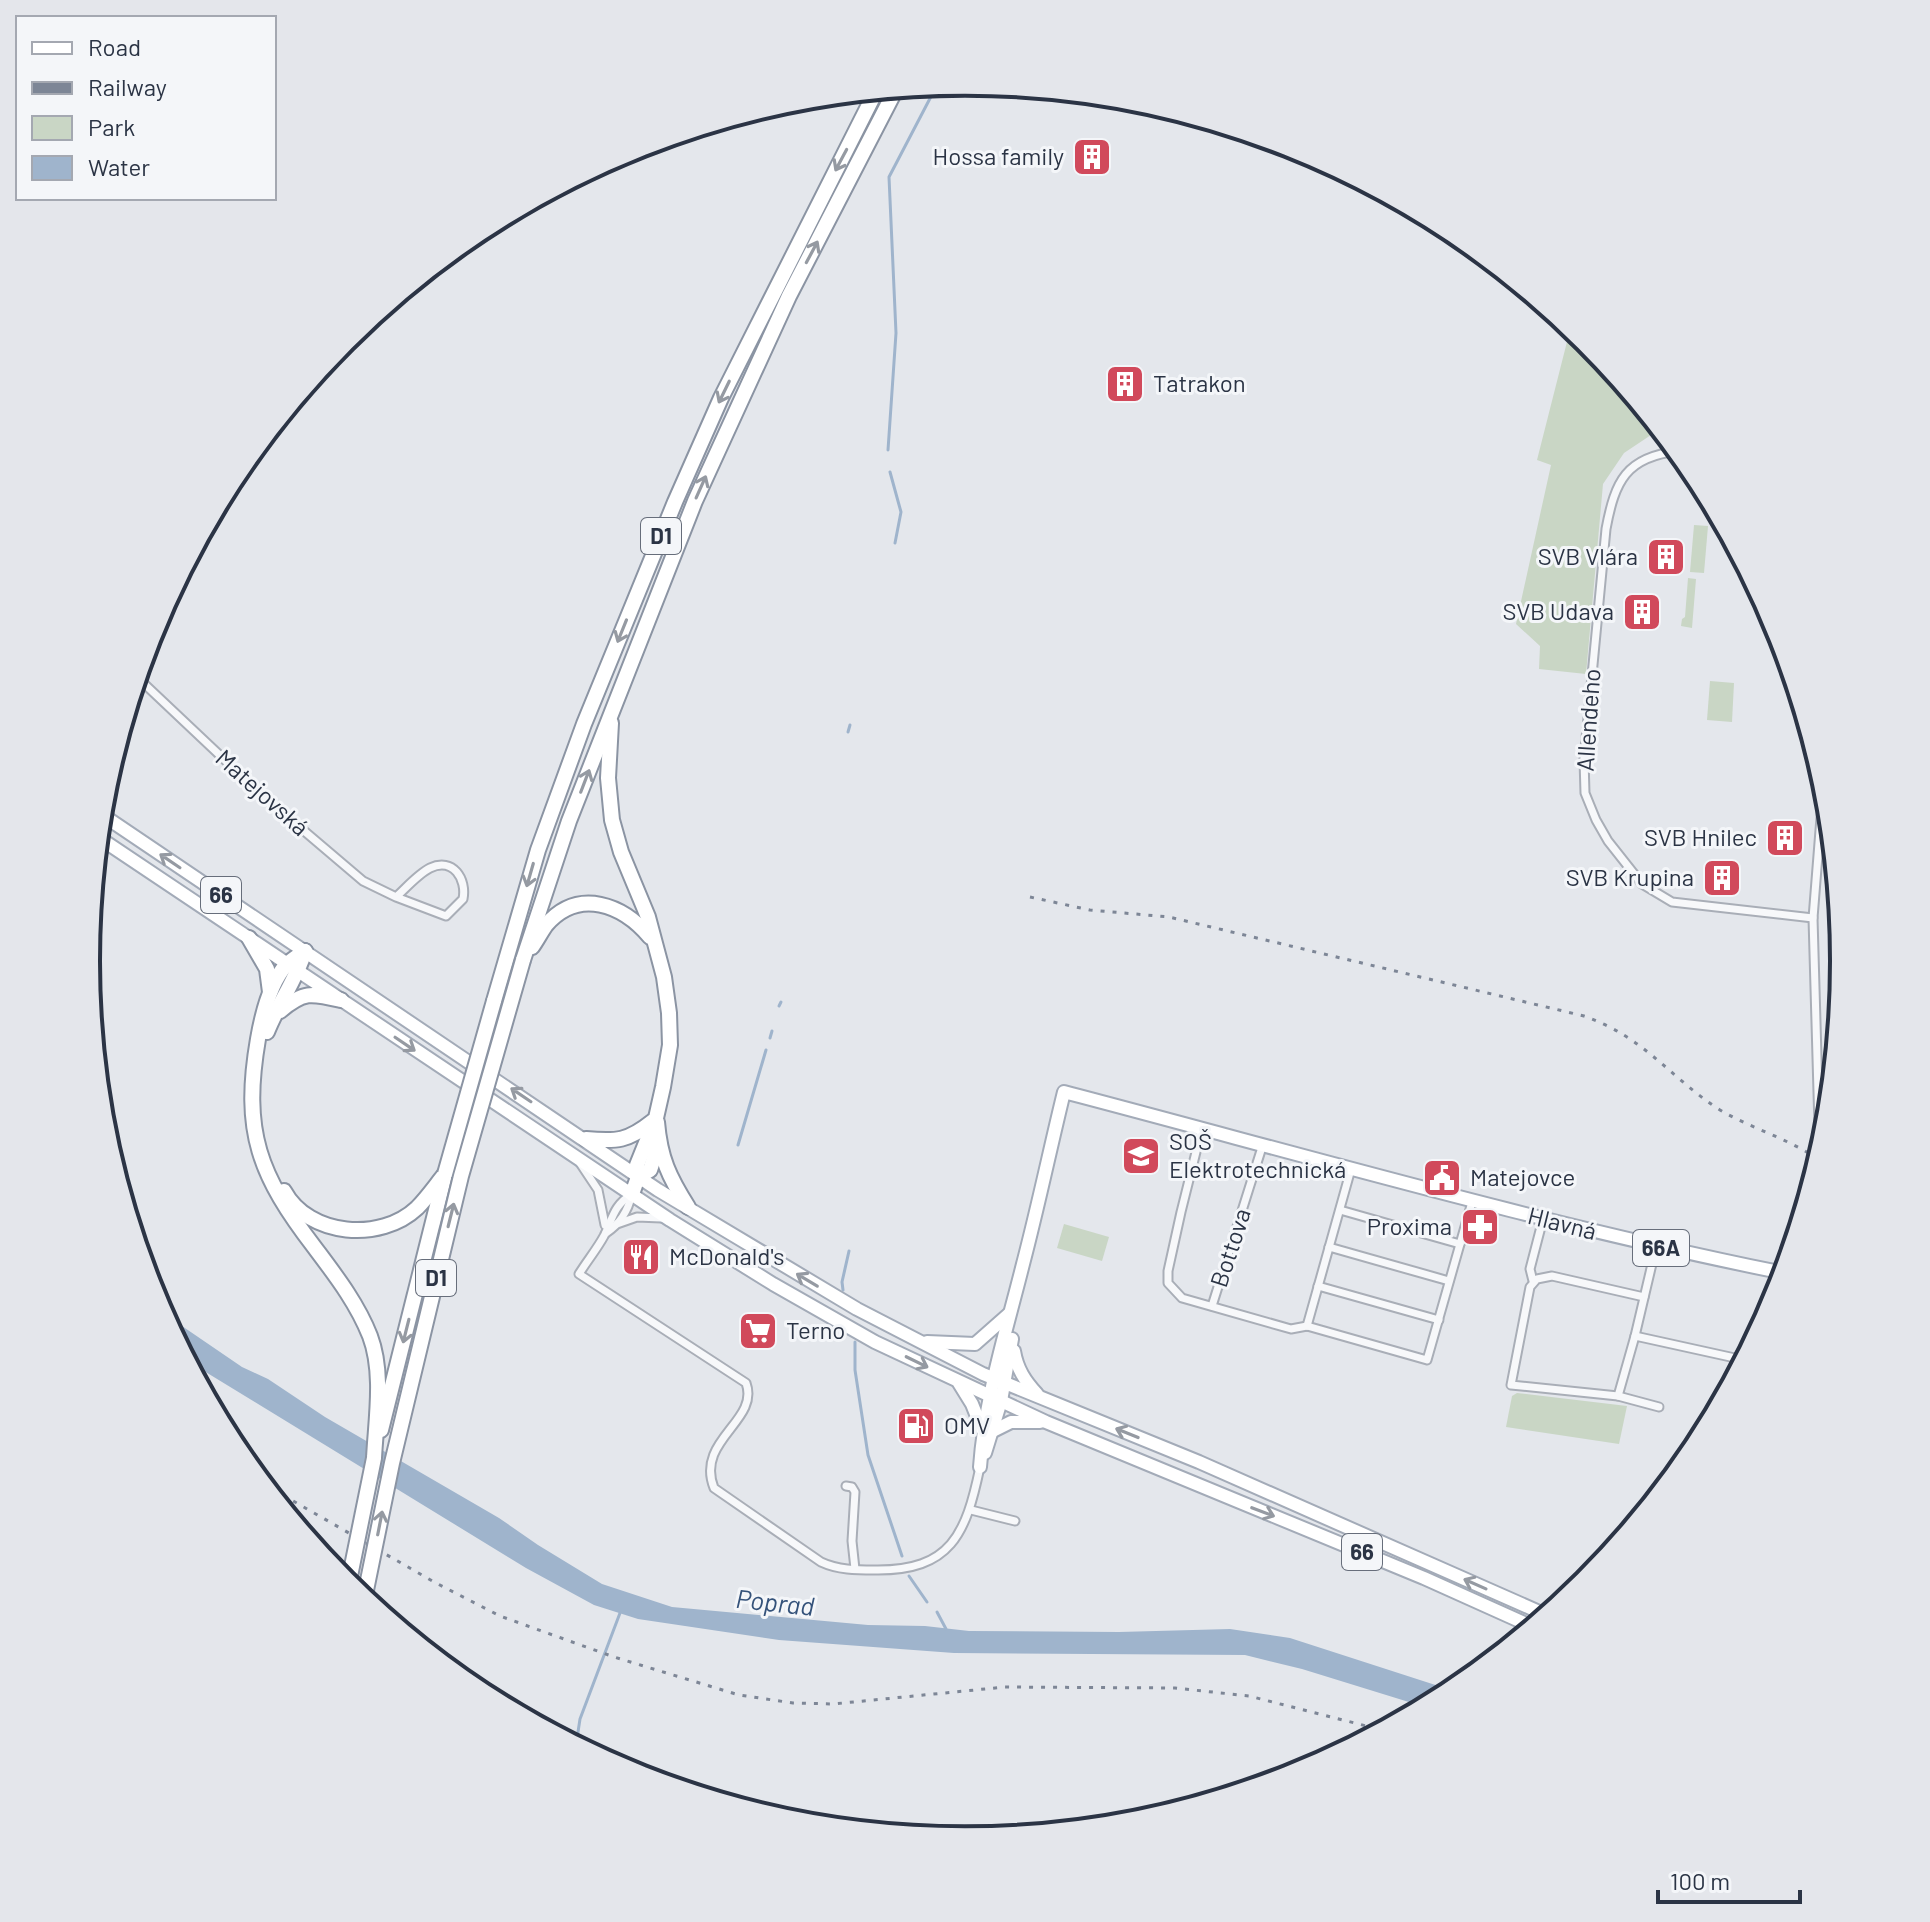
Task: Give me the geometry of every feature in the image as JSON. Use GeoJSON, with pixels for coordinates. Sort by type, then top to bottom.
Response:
{"type":"FeatureCollection","features":[{"type":"Feature","properties":{"kind":"highway","name":"D1"},"geometry":{"type":"LineString","coordinates":[[367,1586],[392,1463],[461,1176],[523,960],[560,849],[612,706],[695,501],[789,296],[891,100]]}},
{"type":"Feature","properties":{"kind":"highway","name":"D1"},"geometry":{"type":"LineString","coordinates":[[351,1571],[374,1458],[445,1174],[538,850],[584,724],[721,398],[871,101]]}},
{"type":"Feature","properties":{"kind":"highway"},"geometry":{"type":"LineString","coordinates":[[612,706],[608,778],[612,820],[621,852],[648,917],[667,995],[670,1045],[656,1118],[637,1165],[638,1177],[632,1194]]}},
{"type":"Feature","properties":{"kind":"highway"},"geometry":{"type":"LineString","coordinates":[[523,960],[547,925],[566,910],[587,904],[622,911],[640,925],[653,942]]}},
{"type":"Feature","properties":{"kind":"highway"},"geometry":{"type":"LineString","coordinates":[[249,938],[267,969],[270,995],[253,1070],[251,1106],[254,1133],[267,1174],[282,1203],[344,1287],[371,1339],[376,1365],[374,1458]]}},
{"type":"Feature","properties":{"kind":"highway"},"geometry":{"type":"LineString","coordinates":[[270,995],[305,951]]}},
{"type":"Feature","properties":{"kind":"highway"},"geometry":{"type":"LineString","coordinates":[[292,969],[264,1039],[257,1102],[260,1131],[287,1197],[307,1214],[328,1225],[353,1231],[376,1229],[416,1209],[445,1174]]}},
{"type":"Feature","properties":{"kind":"highway"},"geometry":{"type":"LineString","coordinates":[[273,1016],[301,996],[315,994],[341,1000]]}},
{"type":"Feature","properties":{"kind":"highway"},"geometry":{"type":"LineString","coordinates":[[586,1139],[624,1139],[656,1118]]}},
{"type":"Feature","properties":{"kind":"highway"},"geometry":{"type":"LineString","coordinates":[[656,1118],[659,1146],[667,1174],[688,1207]]}},
{"type":"Feature","properties":{"kind":"highway"},"geometry":{"type":"LineString","coordinates":[[638,1177],[650,1170],[659,1146]]}},
{"type":"Feature","properties":{"kind":"main road","name":"66"},"geometry":{"type":"LineString","coordinates":[[112,821],[638,1177],[857,1309],[999,1381],[1199,1462],[1536,1610]]}},
{"type":"Feature","properties":{"kind":"main road","name":"66"},"geometry":{"type":"LineString","coordinates":[[108,844],[670,1220],[847,1326],[959,1383],[1046,1422],[1322,1535],[1522,1622]]}},
{"type":"Feature","properties":{"kind":"main road","name":"Hlavná"},"geometry":{"type":"LineString","coordinates":[[1011,1312],[1064,1092],[1472,1202],[1656,1247],[1772,1271]]}},
{"type":"Feature","properties":{"kind":"main road"},"geometry":{"type":"LineString","coordinates":[[1011,1312],[1016,1363],[1024,1380],[1040,1398]]}},
{"type":"Feature","properties":{"kind":"main road"},"geometry":{"type":"LineString","coordinates":[[916,1340],[975,1344],[1011,1312]]}},
{"type":"Feature","properties":{"kind":"main road"},"geometry":{"type":"LineString","coordinates":[[980,1467],[1011,1312]]}},
{"type":"Feature","properties":{"kind":"main road"},"geometry":{"type":"LineString","coordinates":[[999,1381],[1012,1339]]}},
{"type":"Feature","properties":{"kind":"main road"},"geometry":{"type":"LineString","coordinates":[[959,1383],[988,1430]]}},
{"type":"Feature","properties":{"kind":"main road"},"geometry":{"type":"LineString","coordinates":[[988,1430],[1011,1422],[1046,1422]]}},
{"type":"Feature","properties":{"kind":"street","name":"Allendeho"},"geometry":{"type":"LineString","coordinates":[[1665,453],[1641,460],[1621,478],[1612,497],[1606,529],[1586,733],[1585,793],[1608,841],[1642,884],[1657,894],[1672,902],[1693,906],[1813,918]]}},
{"type":"Feature","properties":{"kind":"street","name":"Matejovská"},"geometry":{"type":"LineString","coordinates":[[145,685],[263,796],[363,881],[396,897],[446,916],[463,899],[462,878],[455,869],[445,865],[431,867],[396,897]]}},
{"type":"Feature","properties":{"kind":"street"},"geometry":{"type":"LineString","coordinates":[[1818,1101],[1813,918],[1820,831]]}},
{"type":"Feature","properties":{"kind":"street"},"geometry":{"type":"LineString","coordinates":[[1202,1128],[1167,1277],[1176,1294],[1291,1329],[1307,1326],[1427,1360],[1472,1202]]}},
{"type":"Feature","properties":{"kind":"street","name":"Bottova"},"geometry":{"type":"LineString","coordinates":[[1212,1306],[1263,1144]]}},
{"type":"Feature","properties":{"kind":"street"},"geometry":{"type":"LineString","coordinates":[[574,1155],[598,1190],[606,1233]]}},
{"type":"Feature","properties":{"kind":"street"},"geometry":{"type":"LineString","coordinates":[[1307,1326],[1351,1169]]}},
{"type":"Feature","properties":{"kind":"street"},"geometry":{"type":"LineString","coordinates":[[606,1233],[608,1220],[619,1202],[632,1194]]}},
{"type":"Feature","properties":{"kind":"street"},"geometry":{"type":"LineString","coordinates":[[632,1194],[628,1209],[606,1233],[579,1274],[746,1383],[748,1402],[712,1456],[708,1473],[714,1488],[821,1562],[835,1568],[890,1570],[931,1561],[950,1547],[971,1510],[980,1467]]}},
{"type":"Feature","properties":{"kind":"street"},"geometry":{"type":"LineString","coordinates":[[1340,1210],[1460,1244]]}},
{"type":"Feature","properties":{"kind":"street"},"geometry":{"type":"LineString","coordinates":[[617,1224],[643,1217],[670,1220]]}},
{"type":"Feature","properties":{"kind":"street"},"geometry":{"type":"LineString","coordinates":[[1543,1219],[1530,1269],[1533,1281],[1511,1385],[1618,1396],[1659,1407]]}},
{"type":"Feature","properties":{"kind":"street"},"geometry":{"type":"LineString","coordinates":[[1329,1247],[1449,1281]]}},
{"type":"Feature","properties":{"kind":"street"},"geometry":{"type":"LineString","coordinates":[[1618,1396],[1656,1247]]}},
{"type":"Feature","properties":{"kind":"street"},"geometry":{"type":"LineString","coordinates":[[1533,1281],[1552,1276],[1644,1297]]}},
{"type":"Feature","properties":{"kind":"street"},"geometry":{"type":"LineString","coordinates":[[1318,1286],[1439,1320]]}},
{"type":"Feature","properties":{"kind":"street"},"geometry":{"type":"LineString","coordinates":[[1635,1336],[1734,1358]]}},
{"type":"Feature","properties":{"kind":"street"},"geometry":{"type":"LineString","coordinates":[[846,1486],[852,1487],[855,1492],[852,1541],[855,1569]]}},
{"type":"Feature","properties":{"kind":"street"},"geometry":{"type":"LineString","coordinates":[[971,1510],[1015,1521]]}},
{"type":"Feature","properties":{"kind":"green space"},"geometry":{"type":"Polygon","coordinates":[[[1567,340],[1651,435],[1624,453],[1603,484],[1586,674],[1539,669],[1540,646],[1516,624],[1551,465],[1537,460],[1567,340]]]}},
{"type":"Feature","properties":{"kind":"green space"},"geometry":{"type":"Polygon","coordinates":[[[1694,525],[1708,526],[1704,573],[1690,572],[1694,525]]]}},
{"type":"Feature","properties":{"kind":"green space"},"geometry":{"type":"Polygon","coordinates":[[[1688,578],[1696,579],[1692,628],[1681,626],[1685,617],[1688,578]]]}},
{"type":"Feature","properties":{"kind":"green space"},"geometry":{"type":"Polygon","coordinates":[[[1710,681],[1734,683],[1732,722],[1707,720],[1710,681]]]}},
{"type":"Feature","properties":{"kind":"green space"},"geometry":{"type":"Polygon","coordinates":[[[1064,1224],[1109,1237],[1102,1261],[1057,1248],[1064,1224]]]}},
{"type":"Feature","properties":{"kind":"green space"},"geometry":{"type":"Polygon","coordinates":[[[1517,1393],[1627,1406],[1619,1444],[1506,1427],[1512,1396],[1517,1393]]]}},
{"type":"Feature","properties":{"kind":"water"},"geometry":{"type":"Polygon","coordinates":[[[181,1325],[242,1367],[268,1379],[325,1417],[499,1518],[602,1584],[672,1607],[969,1631],[1230,1629],[1290,1638],[1437,1686],[1410,1702],[1245,1655],[954,1653],[779,1640],[638,1619],[594,1605],[526,1568],[204,1371],[181,1325]]]}},
{"type":"Feature","properties":{"kind":"waterway"},"geometry":{"type":"LineString","coordinates":[[888,450],[896,333],[889,177],[931,97]]}},
{"type":"Feature","properties":{"kind":"waterway"},"geometry":{"type":"LineString","coordinates":[[890,472],[901,512],[895,543]]}},
{"type":"Feature","properties":{"kind":"waterway"},"geometry":{"type":"LineString","coordinates":[[848,732],[850,725]]}},
{"type":"Feature","properties":{"kind":"waterway"},"geometry":{"type":"LineString","coordinates":[[779,1006],[781,1002]]}},
{"type":"Feature","properties":{"kind":"waterway"},"geometry":{"type":"LineString","coordinates":[[770,1038],[772,1031]]}},
{"type":"Feature","properties":{"kind":"waterway"},"geometry":{"type":"LineString","coordinates":[[738,1145],[766,1050]]}},
{"type":"Feature","properties":{"kind":"waterway"},"geometry":{"type":"LineString","coordinates":[[843,1290],[849,1251]]}},
{"type":"Feature","properties":{"kind":"waterway"},"geometry":{"type":"LineString","coordinates":[[855,1342],[855,1370],[868,1455],[902,1556]]}},
{"type":"Feature","properties":{"kind":"waterway"},"geometry":{"type":"LineString","coordinates":[[909,1576],[927,1602]]}},
{"type":"Feature","properties":{"kind":"waterway"},"geometry":{"type":"LineString","coordinates":[[937,1612],[946,1629]]}},
{"type":"Feature","properties":{"kind":"waterway"},"geometry":{"type":"LineString","coordinates":[[578,1735],[580,1719],[620,1613]]}},
{"type":"Feature","properties":{"kind":"railway"},"geometry":{"type":"LineString","coordinates":[[1030,897],[1090,910],[1169,917],[1584,1016],[1624,1035],[1720,1110],[1808,1154]]}},
{"type":"Feature","properties":{"kind":"railway"},"geometry":{"type":"LineString","coordinates":[[287,1497],[434,1582],[500,1616],[614,1657],[739,1695],[793,1703],[833,1704],[1005,1687],[1175,1688],[1249,1696],[1367,1726]]}},
{"type":"Feature","properties":{"kind":"place","name":"Hossa family"},"geometry":{"type":"Point","coordinates":[1092,157]}},
{"type":"Feature","properties":{"kind":"place","name":"Tatrakon"},"geometry":{"type":"Point","coordinates":[1125,384]}},
{"type":"Feature","properties":{"kind":"place","name":"SVB Vlára"},"geometry":{"type":"Point","coordinates":[1666,557]}},
{"type":"Feature","properties":{"kind":"place","name":"SVB Udava"},"geometry":{"type":"Point","coordinates":[1642,612]}},
{"type":"Feature","properties":{"kind":"place","name":"SVB Hnilec"},"geometry":{"type":"Point","coordinates":[1785,838]}},
{"type":"Feature","properties":{"kind":"place","name":"SVB Krupina"},"geometry":{"type":"Point","coordinates":[1722,878]}},
{"type":"Feature","properties":{"kind":"place","name":"SOŠ Elektrotechnická"},"geometry":{"type":"Point","coordinates":[1141,1156]}},
{"type":"Feature","properties":{"kind":"place","name":"Matejovce"},"geometry":{"type":"Point","coordinates":[1442,1178]}},
{"type":"Feature","properties":{"kind":"place","name":"Proxima"},"geometry":{"type":"Point","coordinates":[1480,1227]}},
{"type":"Feature","properties":{"kind":"place","name":"McDonald's"},"geometry":{"type":"Point","coordinates":[641,1257]}},
{"type":"Feature","properties":{"kind":"place","name":"Terno"},"geometry":{"type":"Point","coordinates":[758,1331]}},
{"type":"Feature","properties":{"kind":"place","name":"OMV"},"geometry":{"type":"Point","coordinates":[916,1426]}},
{"type":"Feature","properties":{"kind":"water label","name":"Poprad"},"geometry":{"type":"Point","coordinates":[775,1603]}}]}
